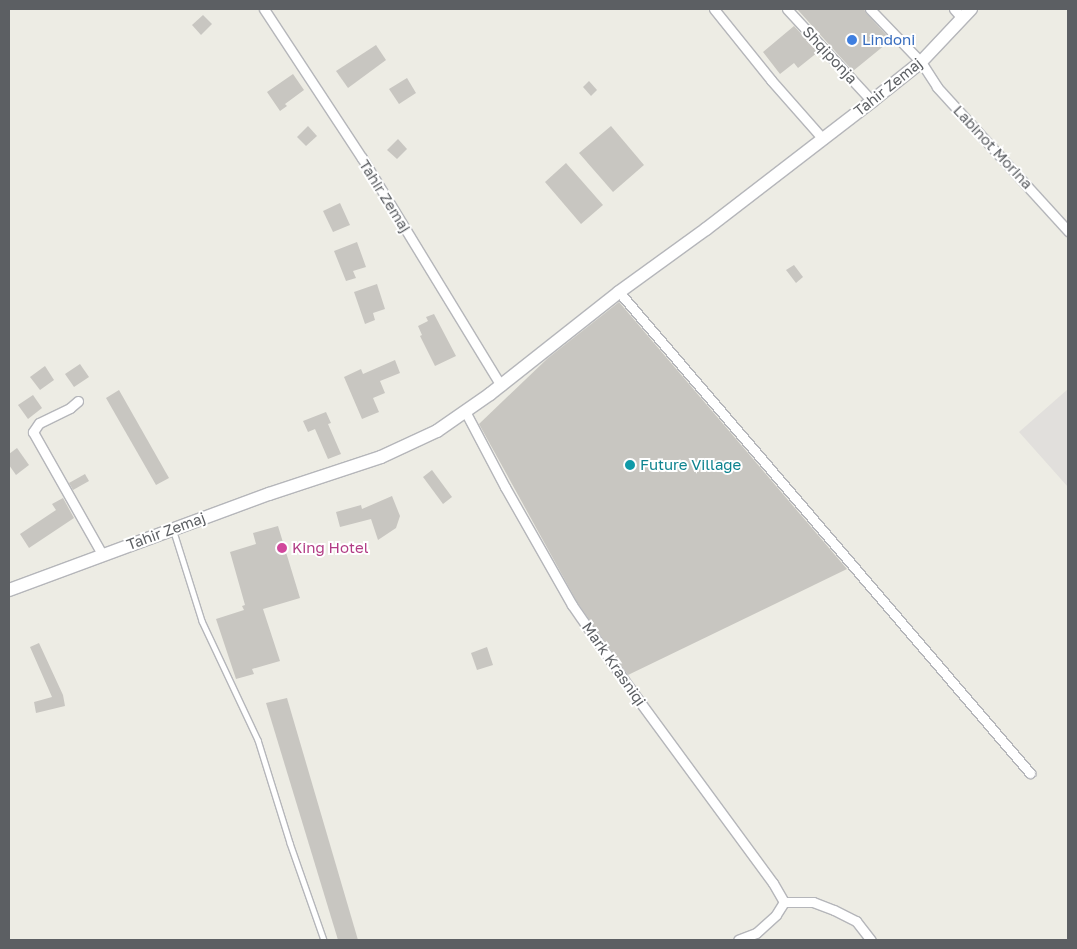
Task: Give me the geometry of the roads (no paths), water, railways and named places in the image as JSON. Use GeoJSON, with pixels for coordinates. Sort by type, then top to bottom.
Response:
{"type":"FeatureCollection","features":[{"type":"Feature","properties":{"kind":"main road","name":"Tahir Zemaj"},"geometry":{"type":"LineString","coordinates":[[9,590],[102,554],[381,456],[437,430],[466,413],[619,292],[706,229],[921,62],[962,12]]}},
{"type":"Feature","properties":{"kind":"street","name":"Tahir Zemaj"},"geometry":{"type":"LineString","coordinates":[[264,9],[362,158],[501,386]]}},
{"type":"Feature","properties":{"kind":"street"},"geometry":{"type":"LineString","coordinates":[[714,9],[771,80],[823,139]]}},
{"type":"Feature","properties":{"kind":"street","name":"Shqiponja"},"geometry":{"type":"LineString","coordinates":[[787,9],[872,101]]}},
{"type":"Feature","properties":{"kind":"street","name":"Labinot Morina"},"geometry":{"type":"LineString","coordinates":[[870,9],[921,62],[936,87],[1068,231]]}},
{"type":"Feature","properties":{"kind":"street"},"geometry":{"type":"LineString","coordinates":[[619,292],[1030,773]]}},
{"type":"Feature","properties":{"kind":"street"},"geometry":{"type":"LineString","coordinates":[[78,401],[70,408],[35,426],[34,434],[102,554]]}},
{"type":"Feature","properties":{"kind":"street","name":"Mark Krasniqi"},"geometry":{"type":"LineString","coordinates":[[466,413],[572,605],[629,687],[773,883],[784,902]]}},
{"type":"Feature","properties":{"kind":"street"},"geometry":{"type":"LineString","coordinates":[[738,940],[756,932],[776,915],[784,902],[813,902],[834,910],[856,920],[871,940]]}},
{"type":"Feature","properties":{"kind":"lane"},"geometry":{"type":"LineString","coordinates":[[173,529],[202,621],[258,740],[290,843],[324,940]]}},
{"type":"Feature","properties":{"kind":"place","name":"Lindoni"},"geometry":{"type":"Point","coordinates":[852,40]}},
{"type":"Feature","properties":{"kind":"place","name":"Future Village"},"geometry":{"type":"Point","coordinates":[630,465]}},
{"type":"Feature","properties":{"kind":"place","name":"King Hotel"},"geometry":{"type":"Point","coordinates":[282,548]}}]}
